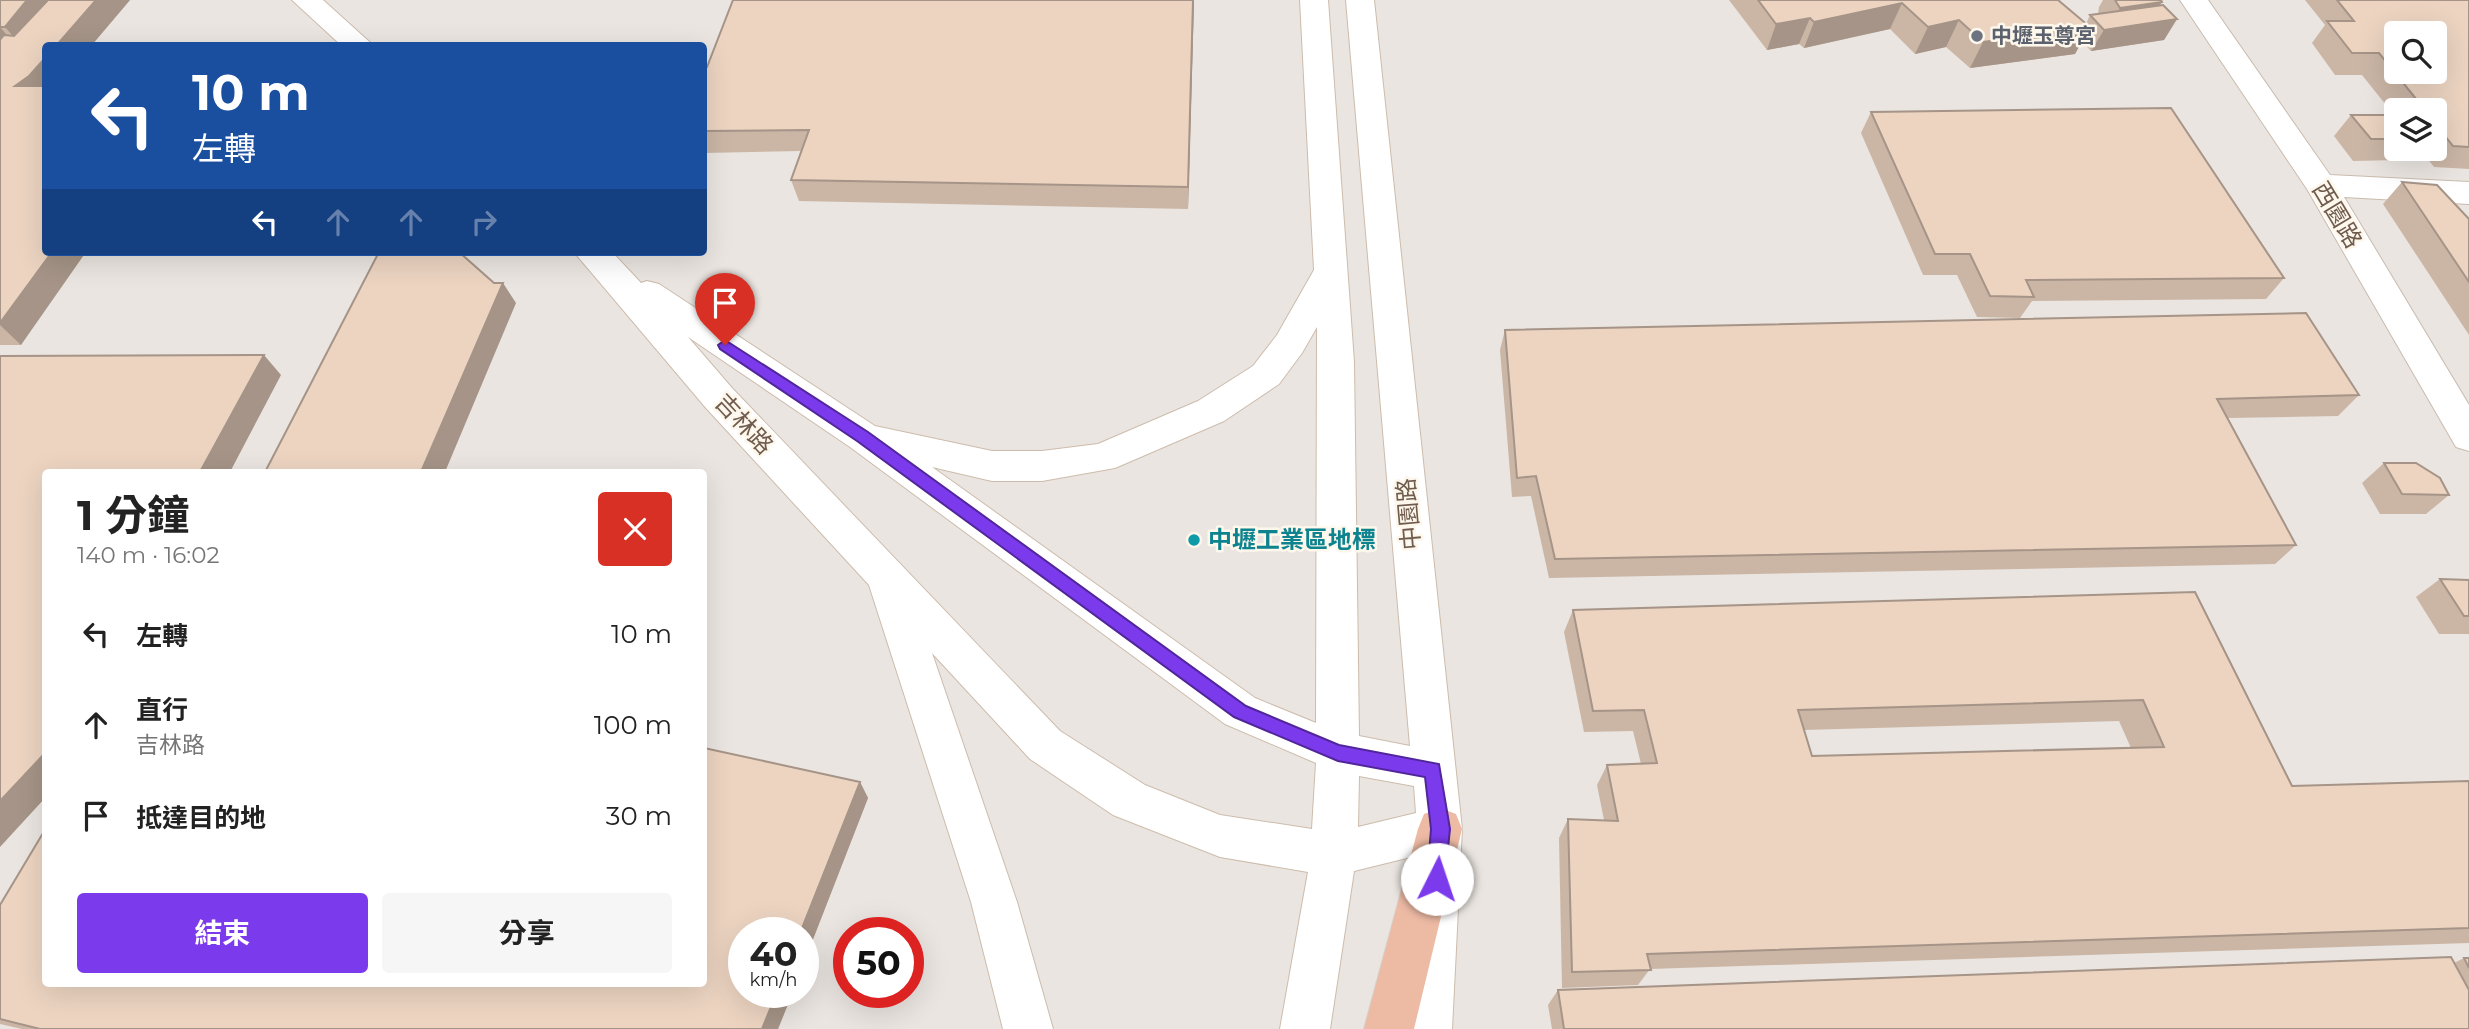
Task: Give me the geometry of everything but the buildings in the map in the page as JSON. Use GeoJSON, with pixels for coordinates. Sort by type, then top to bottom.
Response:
{"type":"FeatureCollection","features":[{"type":"Feature","properties":{"kind":"highway"},"geometry":{"type":"LineString","coordinates":[[1390,1029],[1440,829]]}},
{"type":"Feature","properties":{"kind":"street"},"geometry":{"type":"LineString","coordinates":[[306,0],[355,42]]}},
{"type":"Feature","properties":{"kind":"street"},"geometry":{"type":"LineString","coordinates":[[1305,1029],[1334,854],[1338,752],[1336,362],[1314,0]]}},
{"type":"Feature","properties":{"kind":"street","name":"中園路"},"geometry":{"type":"LineString","coordinates":[[1360,0],[1440,829],[1427,1029]]}},
{"type":"Feature","properties":{"kind":"street","name":"西園路"},"geometry":{"type":"LineString","coordinates":[[2194,0],[2320,185],[2469,438]]}},
{"type":"Feature","properties":{"kind":"street"},"geometry":{"type":"LineString","coordinates":[[2320,185],[2469,193]]}},
{"type":"Feature","properties":{"kind":"street","name":"吉林路"},"geometry":{"type":"LineString","coordinates":[[601,261],[863,437],[1240,711],[1338,752],[1433,770]]}},
{"type":"Feature","properties":{"kind":"street","name":"吉林路"},"geometry":{"type":"LineString","coordinates":[[601,261],[719,398],[1045,745],[1129,800],[1220,836],[1334,854]]}},
{"type":"Feature","properties":{"kind":"street"},"geometry":{"type":"LineString","coordinates":[[863,437],[992,466],[1042,466],[1102,458],[1212,411],[1266,375],[1290,344],[1331,269]]}},
{"type":"Feature","properties":{"kind":"street"},"geometry":{"type":"LineString","coordinates":[[885,573],[994,902],[1028,1029]]}},
{"type":"Feature","properties":{"kind":"street"},"geometry":{"type":"LineString","coordinates":[[1334,854],[1440,829]]}},
{"type":"Feature","properties":{"kind":"shaded area"},"geometry":{"type":"Polygon","coordinates":[[[0,0],[2469,0],[2469,1029],[0,1029],[0,0]]]}},
{"type":"Feature","properties":{"kind":"place","name":"中壢玉尊宮"},"geometry":{"type":"Point","coordinates":[1977,36]}},
{"type":"Feature","properties":{"kind":"place","name":"中壢工業區地標"},"geometry":{"type":"Point","coordinates":[1194,540]}},
{"type":"Feature","properties":{"kind":"route"},"geometry":{"type":"LineString","coordinates":[[725,345],[863,437],[1240,711],[1338,752],[1433,770],[1440,829],[1437,879]]}}]}
